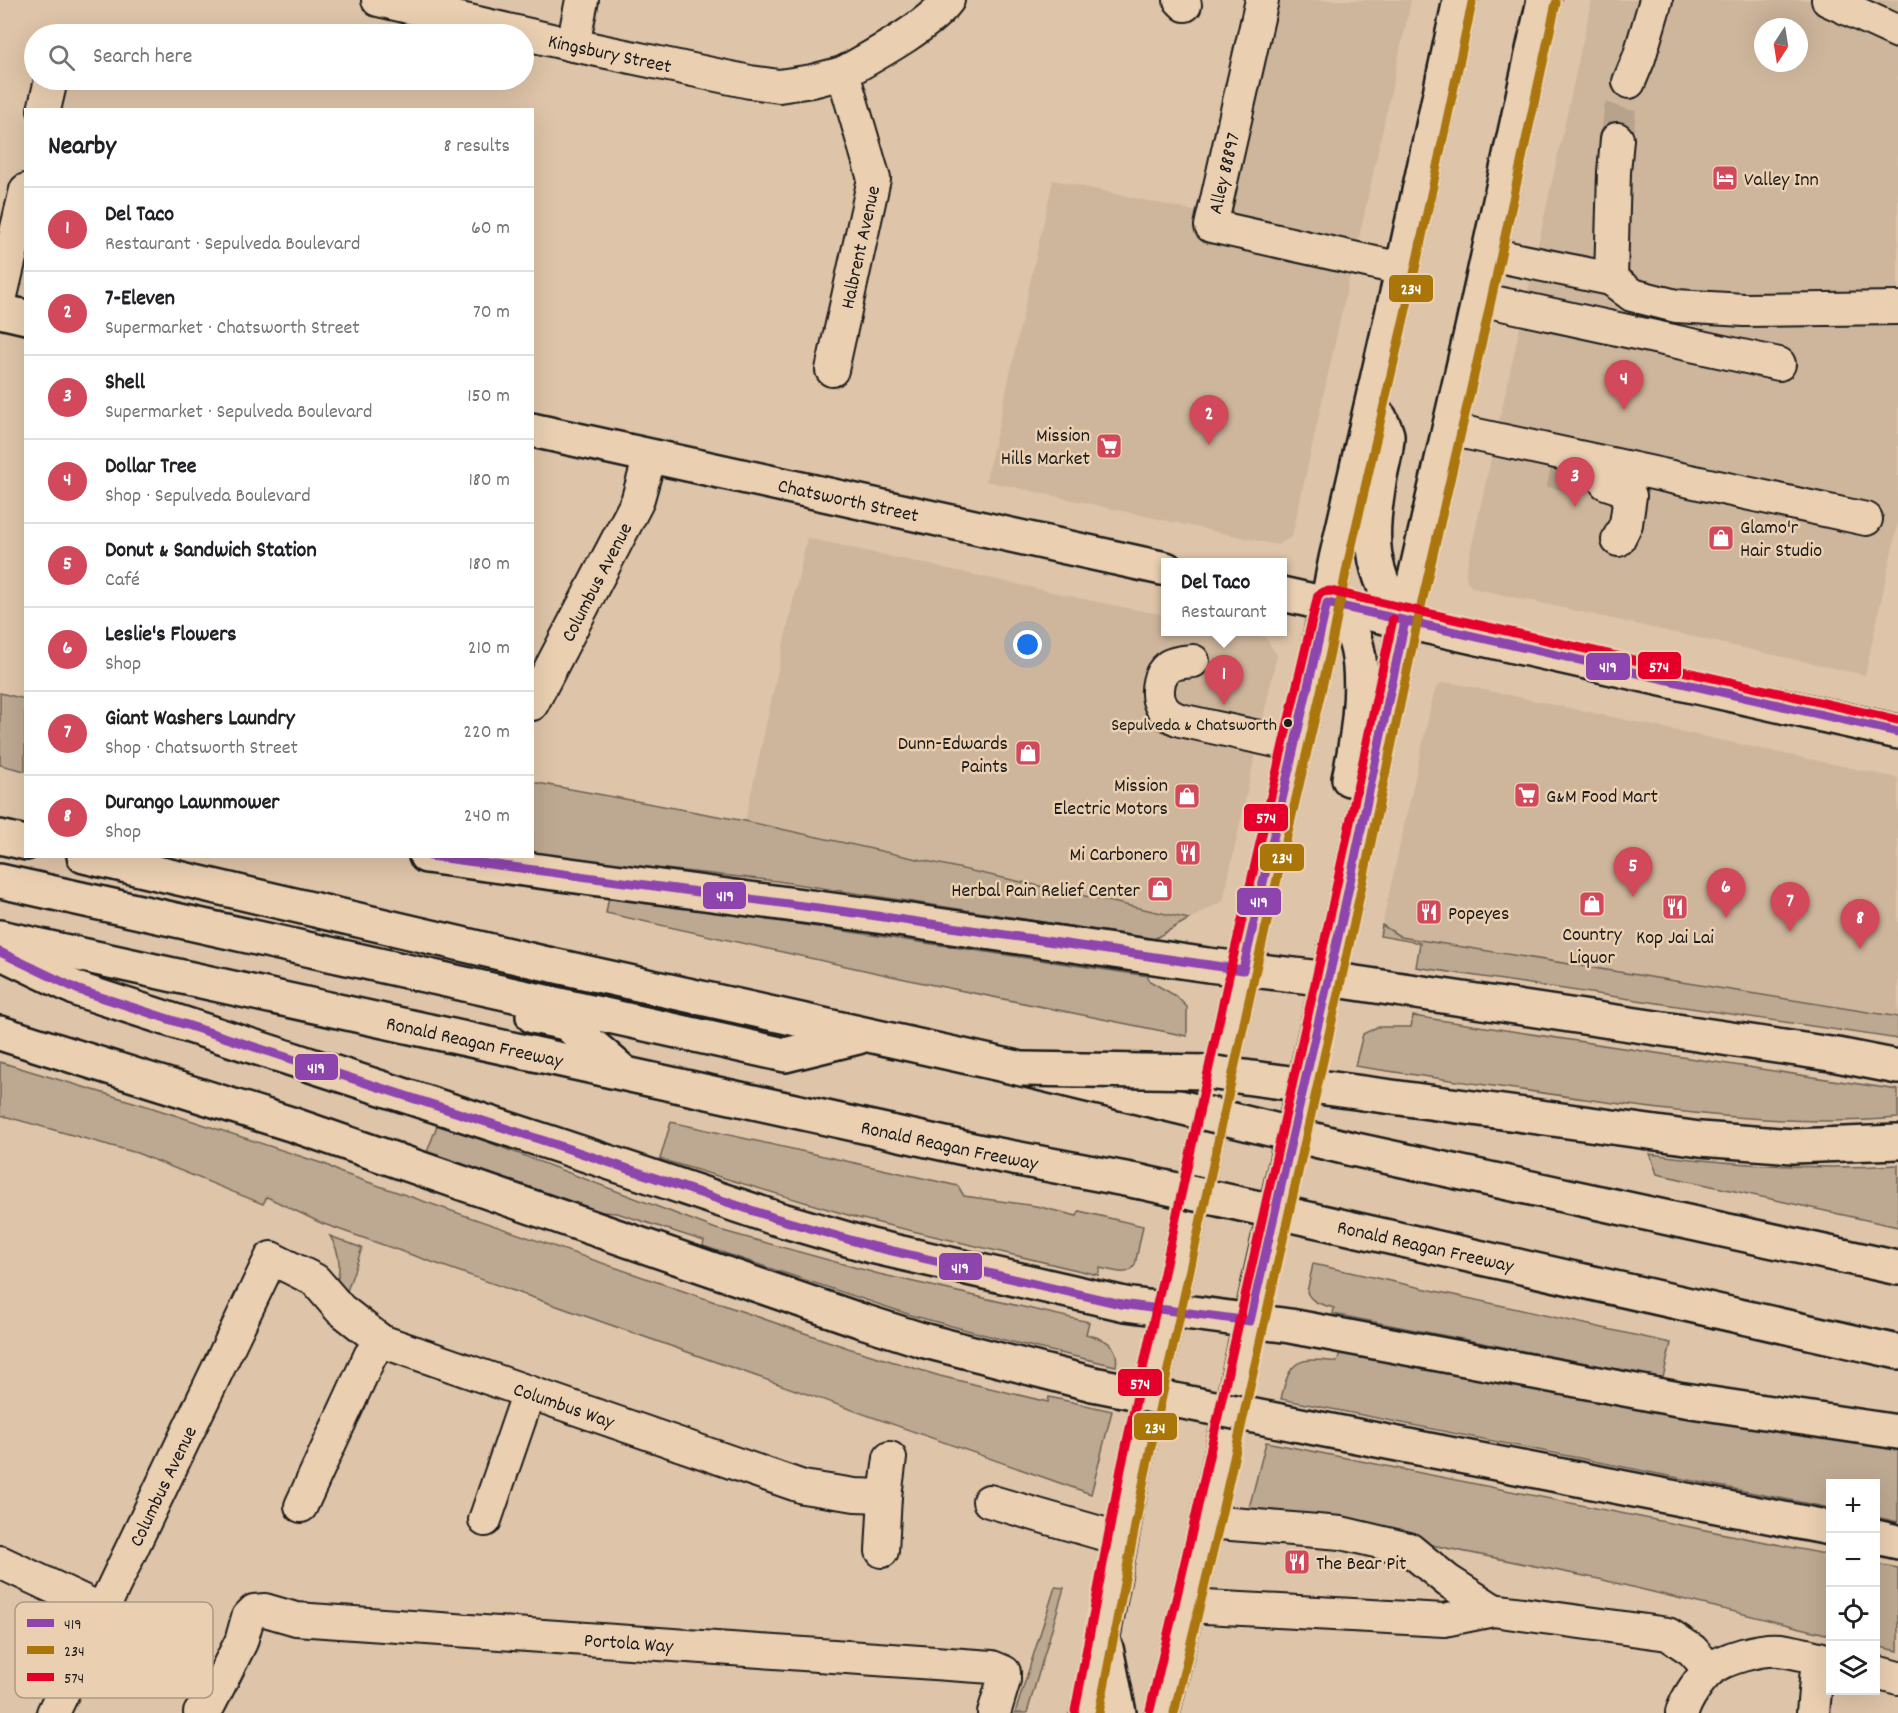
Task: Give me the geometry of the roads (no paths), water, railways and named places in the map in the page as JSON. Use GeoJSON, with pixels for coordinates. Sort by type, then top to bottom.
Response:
{"type":"FeatureCollection","features":[{"type":"Feature","properties":{"kind":"main road"},"geometry":{"type":"LineString","coordinates":[[1087,1713],[1133,1472],[1460,0]]}},
{"type":"Feature","properties":{"kind":"main road"},"geometry":{"type":"LineString","coordinates":[[1162,1713],[1329,979],[1405,621],[1479,299],[1544,0]]}},
{"type":"Feature","properties":{"kind":"main road"},"geometry":{"type":"LineString","coordinates":[[0,311],[24,317]]}},
{"type":"Feature","properties":{"kind":"main road"},"geometry":{"type":"LineString","coordinates":[[1372,399],[1387,435],[1373,516],[1372,536],[1376,568],[1392,605],[1405,621]]}},
{"type":"Feature","properties":{"kind":"main road","name":"Chatsworth Street"},"geometry":{"type":"LineString","coordinates":[[534,430],[1161,568]]}},
{"type":"Feature","properties":{"kind":"main road"},"geometry":{"type":"LineString","coordinates":[[1287,595],[1898,732]]}},
{"type":"Feature","properties":{"kind":"main road"},"geometry":{"type":"LineString","coordinates":[[1327,603],[1346,623],[1355,642],[1360,672],[1356,744],[1337,841],[1334,876],[1343,915]]}},
{"type":"Feature","properties":{"kind":"main road"},"geometry":{"type":"LineString","coordinates":[[0,835],[24,830]]}},
{"type":"Feature","properties":{"kind":"main road"},"geometry":{"type":"LineString","coordinates":[[0,835],[24,842]]}},
{"type":"Feature","properties":{"kind":"main road"},"geometry":{"type":"LineString","coordinates":[[93,858],[543,963],[1022,1069],[1352,1149],[1898,1268]]}},
{"type":"Feature","properties":{"kind":"main road"},"geometry":{"type":"LineString","coordinates":[[441,858],[870,915],[1243,970],[1329,979],[1837,1055],[1898,1067]]}},
{"type":"Feature","properties":{"kind":"main road"},"geometry":{"type":"LineString","coordinates":[[0,881],[785,1055],[866,1035]]}},
{"type":"Feature","properties":{"kind":"main road"},"geometry":{"type":"LineString","coordinates":[[0,898],[566,1023],[626,1074]]}},
{"type":"Feature","properties":{"kind":"main road","name":"Ronald Reagan Freeway"},"geometry":{"type":"LineString","coordinates":[[0,937],[982,1152],[1141,1182],[1898,1352]]}},
{"type":"Feature","properties":{"kind":"main road"},"geometry":{"type":"LineString","coordinates":[[0,952],[79,990],[775,1218],[882,1248],[1125,1305],[1290,1326],[1678,1399],[1898,1432]]}},
{"type":"Feature","properties":{"kind":"main road"},"geometry":{"type":"LineString","coordinates":[[0,1033],[306,1129],[859,1320],[933,1343],[1094,1384],[1826,1527]]}},
{"type":"Feature","properties":{"kind":"main road"},"geometry":{"type":"LineString","coordinates":[[1022,1069],[1208,1072],[1700,1139],[1793,1146],[1884,1143]]}},
{"type":"Feature","properties":{"kind":"main road"},"geometry":{"type":"LineString","coordinates":[[1880,1538],[1898,1542]]}},
{"type":"Feature","properties":{"kind":"main road"},"geometry":{"type":"LineString","coordinates":[[1103,1635],[1119,1713]]}},
{"type":"Feature","properties":{"kind":"street","name":"Kingsbury Street"},"geometry":{"type":"LineString","coordinates":[[378,0],[482,24]]}},
{"type":"Feature","properties":{"kind":"street"},"geometry":{"type":"LineString","coordinates":[[573,45],[582,0]]}},
{"type":"Feature","properties":{"kind":"street"},"geometry":{"type":"LineString","coordinates":[[843,73],[911,32],[948,0]]}},
{"type":"Feature","properties":{"kind":"street","name":"Alley 88897"},"geometry":{"type":"LineString","coordinates":[[1262,0],[1211,226],[1402,269]]}},
{"type":"Feature","properties":{"kind":"street"},"geometry":{"type":"LineString","coordinates":[[1629,82],[1639,58],[1656,0]]}},
{"type":"Feature","properties":{"kind":"street"},"geometry":{"type":"LineString","coordinates":[[1828,0],[1898,32]]}},
{"type":"Feature","properties":{"kind":"street","name":"Kingsbury Street"},"geometry":{"type":"LineString","coordinates":[[534,36],[778,86],[843,73]]}},
{"type":"Feature","properties":{"kind":"street","name":"Halbrent Avenue"},"geometry":{"type":"LineString","coordinates":[[832,370],[874,179],[843,73]]}},
{"type":"Feature","properties":{"kind":"street"},"geometry":{"type":"LineString","coordinates":[[44,108],[49,90]]}},
{"type":"Feature","properties":{"kind":"street"},"geometry":{"type":"LineString","coordinates":[[1611,279],[1617,139]]}},
{"type":"Feature","properties":{"kind":"street"},"geometry":{"type":"LineString","coordinates":[[0,300],[24,198]]}},
{"type":"Feature","properties":{"kind":"street"},"geometry":{"type":"LineString","coordinates":[[1489,254],[1611,279],[1632,295],[1676,306],[1744,310],[1898,308]]}},
{"type":"Feature","properties":{"kind":"street"},"geometry":{"type":"LineString","coordinates":[[1479,299],[1779,364]]}},
{"type":"Feature","properties":{"kind":"street"},"geometry":{"type":"LineString","coordinates":[[1449,429],[1866,519]]}},
{"type":"Feature","properties":{"kind":"street","name":"Columbus Avenue"},"geometry":{"type":"LineString","coordinates":[[534,700],[637,502],[650,456]]}},
{"type":"Feature","properties":{"kind":"street"},"geometry":{"type":"LineString","coordinates":[[1510,465],[1524,465],[1550,471]]}},
{"type":"Feature","properties":{"kind":"street"},"geometry":{"type":"LineString","coordinates":[[1606,483],[1624,489],[1630,496],[1626,524],[1618,540]]}},
{"type":"Feature","properties":{"kind":"street"},"geometry":{"type":"LineString","coordinates":[[1193,661],[1172,665],[1165,669],[1160,677],[1159,702],[1168,715],[1180,720],[1295,745]]}},
{"type":"Feature","properties":{"kind":"street","name":"Columbus Avenue"},"geometry":{"type":"LineString","coordinates":[[106,1602],[271,1258]]}},
{"type":"Feature","properties":{"kind":"street","name":"Columbus Way"},"geometry":{"type":"LineString","coordinates":[[271,1258],[315,1280],[340,1309],[381,1341],[803,1487],[855,1495],[885,1496]]}},
{"type":"Feature","properties":{"kind":"street"},"geometry":{"type":"LineString","coordinates":[[301,1506],[370,1356],[381,1341]]}},
{"type":"Feature","properties":{"kind":"street"},"geometry":{"type":"LineString","coordinates":[[485,1520],[529,1392]]}},
{"type":"Feature","properties":{"kind":"street"},"geometry":{"type":"LineString","coordinates":[[882,1551],[890,1458]]}},
{"type":"Feature","properties":{"kind":"street"},"geometry":{"type":"LineString","coordinates":[[989,1501],[1120,1539]]}},
{"type":"Feature","properties":{"kind":"street"},"geometry":{"type":"LineString","coordinates":[[1207,1522],[1341,1533],[1409,1549],[1448,1581],[1493,1610]]}},
{"type":"Feature","properties":{"kind":"street"},"geometry":{"type":"LineString","coordinates":[[0,1562],[85,1602]]}},
{"type":"Feature","properties":{"kind":"street"},"geometry":{"type":"LineString","coordinates":[[1187,1606],[1444,1620],[1493,1610],[1668,1634],[1692,1650],[1710,1670]]}},
{"type":"Feature","properties":{"kind":"street","name":"Portola Way"},"geometry":{"type":"LineString","coordinates":[[213,1697],[241,1642],[248,1617],[254,1611],[265,1610],[296,1619],[992,1667],[1004,1672],[1004,1680],[994,1713]]}},
{"type":"Feature","properties":{"kind":"street"},"geometry":{"type":"LineString","coordinates":[[1682,1713],[1694,1691],[1710,1670],[1725,1661],[1746,1654],[1779,1650],[1824,1659],[1814,1705]]}},
{"type":"Feature","properties":{"kind":"street"},"geometry":{"type":"LineString","coordinates":[[1880,1673],[1898,1678]]}},
{"type":"Feature","properties":{"kind":"street","name":"Columbus Avenue"},"geometry":{"type":"LineString","coordinates":[[53,1713],[60,1698]]}},
{"type":"Feature","properties":{"kind":"street","name":"Portola Way"},"geometry":{"type":"LineString","coordinates":[[200,1713],[213,1698]]}},
{"type":"Feature","properties":{"kind":"tunnel"},"geometry":{"type":"LineString","coordinates":[[1617,139],[1620,109],[1629,82]]}},
{"type":"Feature","properties":{"kind":"tunnel"},"geometry":{"type":"LineString","coordinates":[[1550,471],[1606,483]]}},
{"type":"Feature","properties":{"kind":"place","name":"Valley Inn"},"geometry":{"type":"Point","coordinates":[1725,178]}},
{"type":"Feature","properties":{"kind":"place","name":"Dollar Tree"},"geometry":{"type":"Point","coordinates":[1624,410]}},
{"type":"Feature","properties":{"kind":"place","name":"7-Eleven"},"geometry":{"type":"Point","coordinates":[1209,445]}},
{"type":"Feature","properties":{"kind":"place","name":"Mission Hills Market"},"geometry":{"type":"Point","coordinates":[1109,446]}},
{"type":"Feature","properties":{"kind":"place","name":"Shell"},"geometry":{"type":"Point","coordinates":[1575,507]}},
{"type":"Feature","properties":{"kind":"place","name":"Glamo'r Hair Studio"},"geometry":{"type":"Point","coordinates":[1721,538]}},
{"type":"Feature","properties":{"kind":"place","name":"Del Taco"},"geometry":{"type":"Point","coordinates":[1224,705]}},
{"type":"Feature","properties":{"kind":"place","name":"Sepulveda & Chatsworth"},"geometry":{"type":"Point","coordinates":[1288,723]}},
{"type":"Feature","properties":{"kind":"place","name":"Dunn-Edwards Paints"},"geometry":{"type":"Point","coordinates":[1028,753]}},
{"type":"Feature","properties":{"kind":"place","name":"G&M Food Mart"},"geometry":{"type":"Point","coordinates":[1527,795]}},
{"type":"Feature","properties":{"kind":"place","name":"Mission Electric Motors"},"geometry":{"type":"Point","coordinates":[1187,796]}},
{"type":"Feature","properties":{"kind":"place","name":"Mi Carbonero"},"geometry":{"type":"Point","coordinates":[1188,853]}},
{"type":"Feature","properties":{"kind":"place","name":"Herbal Pain Relief Center"},"geometry":{"type":"Point","coordinates":[1160,889]}},
{"type":"Feature","properties":{"kind":"place","name":"Donut & Sandwich Station"},"geometry":{"type":"Point","coordinates":[1633,897]}},
{"type":"Feature","properties":{"kind":"place","name":"Country Liquor"},"geometry":{"type":"Point","coordinates":[1592,904]}},
{"type":"Feature","properties":{"kind":"place","name":"Kop Jai Lai"},"geometry":{"type":"Point","coordinates":[1675,907]}},
{"type":"Feature","properties":{"kind":"place","name":"Popeyes"},"geometry":{"type":"Point","coordinates":[1429,912]}},
{"type":"Feature","properties":{"kind":"place","name":"Leslie's Flowers"},"geometry":{"type":"Point","coordinates":[1726,918]}},
{"type":"Feature","properties":{"kind":"place","name":"Giant Washers Laundry"},"geometry":{"type":"Point","coordinates":[1790,932]}},
{"type":"Feature","properties":{"kind":"place","name":"Durango Lawnmower"},"geometry":{"type":"Point","coordinates":[1860,949]}},
{"type":"Feature","properties":{"kind":"place","name":"The Bear Pit"},"geometry":{"type":"Point","coordinates":[1297,1562]}}]}
